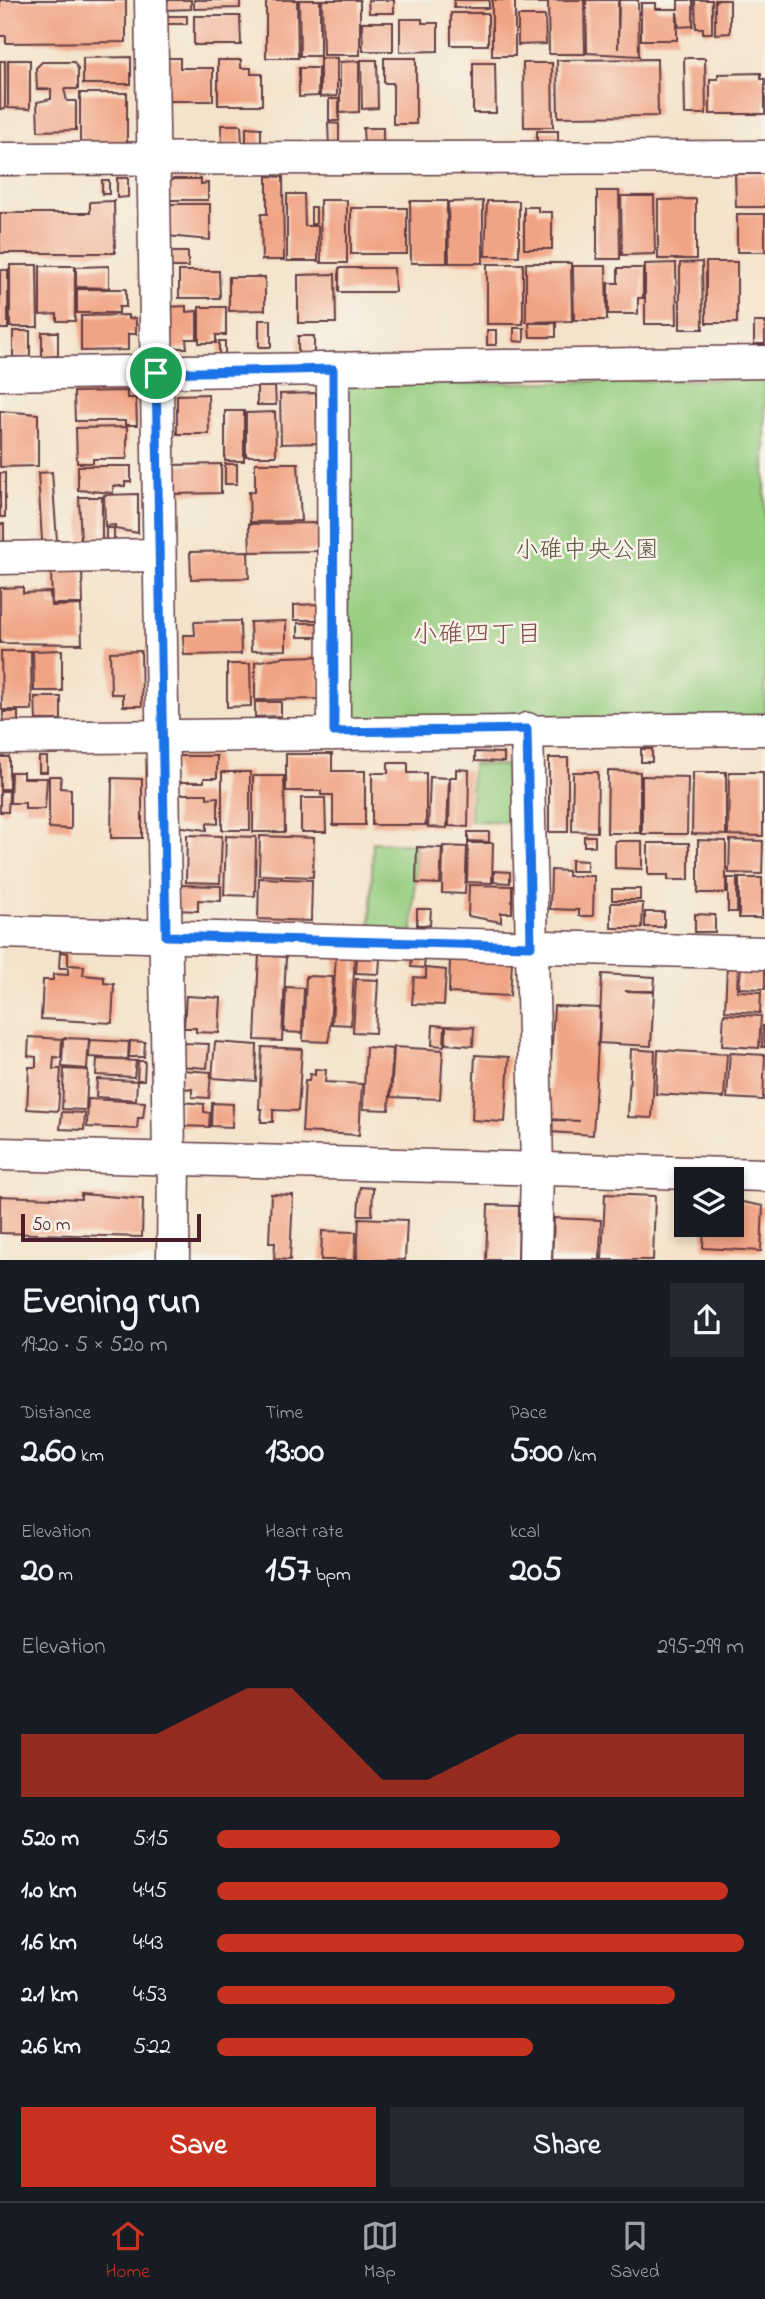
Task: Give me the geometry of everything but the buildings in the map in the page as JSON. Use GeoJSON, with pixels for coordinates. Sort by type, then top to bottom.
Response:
{"type":"FeatureCollection","features":[{"type":"Feature","properties":{"kind":"street"},"geometry":{"type":"LineString","coordinates":[[151,0],[173,1259]]}},
{"type":"Feature","properties":{"kind":"street"},"geometry":{"type":"LineString","coordinates":[[0,159],[765,157]]}},
{"type":"Feature","properties":{"kind":"street"},"geometry":{"type":"LineString","coordinates":[[0,374],[765,362]]}},
{"type":"Feature","properties":{"kind":"street"},"geometry":{"type":"LineString","coordinates":[[333,369],[334,732]]}},
{"type":"Feature","properties":{"kind":"street"},"geometry":{"type":"LineString","coordinates":[[0,558],[159,555]]}},
{"type":"Feature","properties":{"kind":"street"},"geometry":{"type":"LineString","coordinates":[[527,729],[537,1168],[535,1259]]}},
{"type":"Feature","properties":{"kind":"street"},"geometry":{"type":"LineString","coordinates":[[0,738],[527,729],[765,729]]}},
{"type":"Feature","properties":{"kind":"street"},"geometry":{"type":"LineString","coordinates":[[0,932],[765,953]]}},
{"type":"Feature","properties":{"kind":"street"},"geometry":{"type":"LineString","coordinates":[[0,1154],[765,1175]]}},
{"type":"Feature","properties":{"kind":"green space","name":"小碓中央公園"},"geometry":{"type":"Polygon","coordinates":[[[765,379],[765,719],[355,722],[346,712],[345,394],[353,385],[765,379]]]}},
{"type":"Feature","properties":{"kind":"green space"},"geometry":{"type":"Polygon","coordinates":[[[472,764],[517,766],[515,822],[470,821],[472,764]]]}},
{"type":"Feature","properties":{"kind":"green space"},"geometry":{"type":"Polygon","coordinates":[[[373,842],[416,844],[413,932],[370,931],[373,842]]]}},
{"type":"Feature","properties":{"kind":"district","name":"小碓四丁目"},"geometry":{"type":"Point","coordinates":[477,636]}},
{"type":"Feature","properties":{"kind":"route"},"geometry":{"type":"LineString","coordinates":[[333,369],[334,732],[527,729],[531,946],[166,936],[156,373],[333,369]]}}]}
